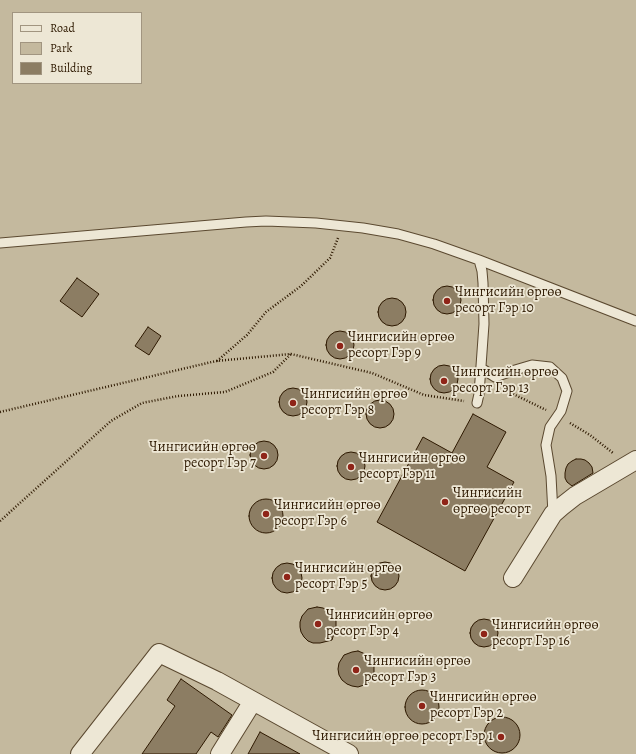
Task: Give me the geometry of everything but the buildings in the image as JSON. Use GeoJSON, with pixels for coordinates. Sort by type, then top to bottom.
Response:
{"type":"FeatureCollection","features":[{"type":"Feature","properties":{"kind":"street"},"geometry":{"type":"LineString","coordinates":[[513,578],[553,514],[575,496],[636,460]]}},
{"type":"Feature","properties":{"kind":"street"},"geometry":{"type":"LineString","coordinates":[[80,754],[159,653],[217,681],[349,754]]}},
{"type":"Feature","properties":{"kind":"street"},"geometry":{"type":"LineString","coordinates":[[220,754],[253,701]]}},
{"type":"Feature","properties":{"kind":"lane"},"geometry":{"type":"LineString","coordinates":[[0,243],[246,222],[288,222],[341,225],[375,230],[434,244],[636,321]]}},
{"type":"Feature","properties":{"kind":"lane"},"geometry":{"type":"LineString","coordinates":[[477,403],[484,324],[482,271],[479,260]]}},
{"type":"Feature","properties":{"kind":"lane"},"geometry":{"type":"LineString","coordinates":[[481,368],[495,377],[532,365],[550,367],[562,378],[567,391],[561,411],[550,427],[546,445],[551,476],[553,514]]}},
{"type":"Feature","properties":{"kind":"path"},"geometry":{"type":"LineString","coordinates":[[216,361],[247,335],[266,312],[301,286],[330,258],[337,242],[341,225]]}},
{"type":"Feature","properties":{"kind":"path"},"geometry":{"type":"LineString","coordinates":[[0,521],[111,421],[142,403],[178,396],[225,392],[273,372],[291,354]]}},
{"type":"Feature","properties":{"kind":"path"},"geometry":{"type":"LineString","coordinates":[[0,412],[216,361],[291,354],[372,373],[424,395],[477,403]]}},
{"type":"Feature","properties":{"kind":"green space"},"geometry":{"type":"Polygon","coordinates":[[[0,0],[636,0],[636,754],[0,754],[0,0]]]}},
{"type":"Feature","properties":{"kind":"place","name":"Чингисийн өргөө ресорт Гэр 10"},"geometry":{"type":"Point","coordinates":[447,301]}},
{"type":"Feature","properties":{"kind":"place","name":"Чингисийн өргөө ресорт Гэр 9"},"geometry":{"type":"Point","coordinates":[340,346]}},
{"type":"Feature","properties":{"kind":"place","name":"Чингисийн өргөө ресорт Гэр 13"},"geometry":{"type":"Point","coordinates":[444,381]}},
{"type":"Feature","properties":{"kind":"place","name":"Чингисийн өргөө ресорт Гэр 8"},"geometry":{"type":"Point","coordinates":[293,403]}},
{"type":"Feature","properties":{"kind":"place","name":"Чингисийн өргөө ресорт Гэр 7"},"geometry":{"type":"Point","coordinates":[264,456]}},
{"type":"Feature","properties":{"kind":"place","name":"Чингисийн өргөө ресорт Гэр 11"},"geometry":{"type":"Point","coordinates":[351,467]}},
{"type":"Feature","properties":{"kind":"place","name":"Чингисийн өргөө ресорт"},"geometry":{"type":"Point","coordinates":[445,502]}},
{"type":"Feature","properties":{"kind":"place","name":"Чингисийн өргөө ресорт Гэр 6"},"geometry":{"type":"Point","coordinates":[266,514]}},
{"type":"Feature","properties":{"kind":"place","name":"Чингисийн өргөө ресорт Гэр 5"},"geometry":{"type":"Point","coordinates":[287,577]}},
{"type":"Feature","properties":{"kind":"place","name":"Чингисийн өргөө ресорт Гэр 4"},"geometry":{"type":"Point","coordinates":[318,624]}},
{"type":"Feature","properties":{"kind":"place","name":"Чингисийн өргөө ресорт Гэр 16"},"geometry":{"type":"Point","coordinates":[484,634]}},
{"type":"Feature","properties":{"kind":"place","name":"Чингисийн өргөө ресорт Гэр 3"},"geometry":{"type":"Point","coordinates":[356,670]}},
{"type":"Feature","properties":{"kind":"place","name":"Чингисийн өргөө ресорт Гэр 2"},"geometry":{"type":"Point","coordinates":[422,706]}},
{"type":"Feature","properties":{"kind":"place","name":"Чингисийн өргөө ресорт Гэр 1"},"geometry":{"type":"Point","coordinates":[501,737]}}]}
